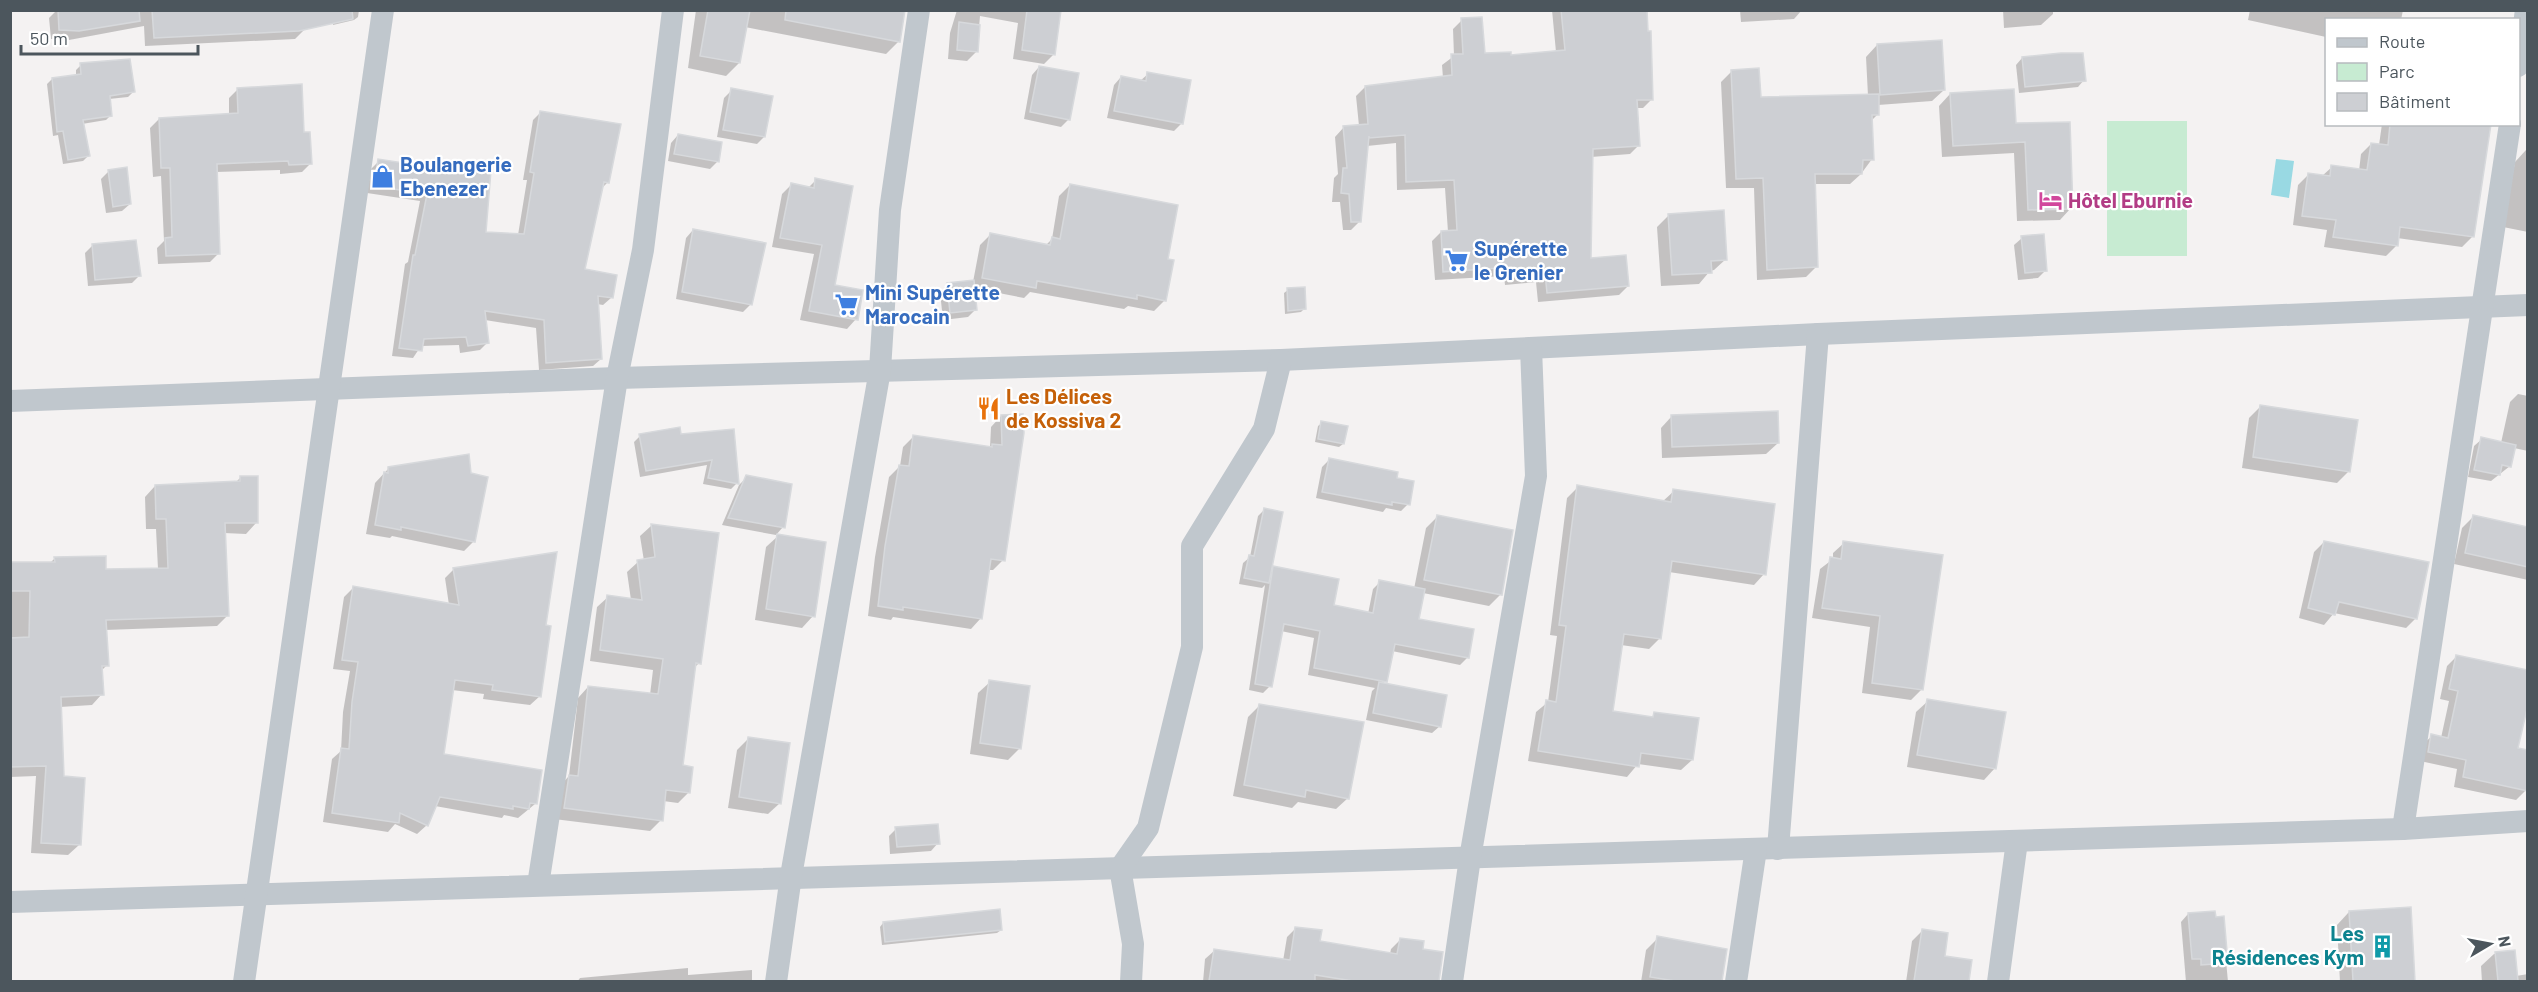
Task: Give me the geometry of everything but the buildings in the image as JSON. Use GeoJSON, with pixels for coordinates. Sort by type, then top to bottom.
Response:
{"type":"FeatureCollection","features":[{"type":"Feature","properties":{"kind":"street"},"geometry":{"type":"LineString","coordinates":[[244,981],[382,10]]}},
{"type":"Feature","properties":{"kind":"street"},"geometry":{"type":"LineString","coordinates":[[538,885],[617,378],[643,250],[673,10]]}},
{"type":"Feature","properties":{"kind":"street"},"geometry":{"type":"LineString","coordinates":[[776,981],[791,876],[880,370],[890,210],[919,10]]}},
{"type":"Feature","properties":{"kind":"street"},"geometry":{"type":"LineString","coordinates":[[2520,52],[2526,10]]}},
{"type":"Feature","properties":{"kind":"street"},"geometry":{"type":"LineString","coordinates":[[2403,829],[2510,126]]}},
{"type":"Feature","properties":{"kind":"street"},"geometry":{"type":"LineString","coordinates":[[12,408],[327,388],[1281,360],[1818,334],[2528,305]]}},
{"type":"Feature","properties":{"kind":"street"},"geometry":{"type":"LineString","coordinates":[[1736,981],[1767,849],[1818,334]]}},
{"type":"Feature","properties":{"kind":"street"},"geometry":{"type":"LineString","coordinates":[[1452,981],[1470,858],[1536,476],[1531,348]]}},
{"type":"Feature","properties":{"kind":"street"},"geometry":{"type":"LineString","coordinates":[[1131,981],[1133,944],[1120,868],[1148,828],[1192,647],[1192,546],[1264,429],[1281,360]]}},
{"type":"Feature","properties":{"kind":"street"},"geometry":{"type":"LineString","coordinates":[[10,902],[791,876],[2403,829],[2528,821]]}},
{"type":"Feature","properties":{"kind":"street"},"geometry":{"type":"LineString","coordinates":[[1998,981],[2017,841]]}},
{"type":"Feature","properties":{"kind":"green space"},"geometry":{"type":"Polygon","coordinates":[[[2107,121],[2187,121],[2187,256],[2107,256],[2107,121]]]}},
{"type":"Feature","properties":{"kind":"water"},"geometry":{"type":"Polygon","coordinates":[[[2276,159],[2294,161],[2289,198],[2271,195],[2276,159]]]}},
{"type":"Feature","properties":{"kind":"place","name":"Boulangerie Ebenezer"},"geometry":{"type":"Point","coordinates":[382,177]}},
{"type":"Feature","properties":{"kind":"place","name":"Hôtel Eburnie"},"geometry":{"type":"Point","coordinates":[2050,201]}},
{"type":"Feature","properties":{"kind":"place","name":"Supérette le Grenier"},"geometry":{"type":"Point","coordinates":[1456,261]}},
{"type":"Feature","properties":{"kind":"place","name":"Mini Supérette Marocain"},"geometry":{"type":"Point","coordinates":[847,305]}},
{"type":"Feature","properties":{"kind":"place","name":"Les Délices de Kossiva 2"},"geometry":{"type":"Point","coordinates":[988,409]}},
{"type":"Feature","properties":{"kind":"place","name":"Les Résidences Kym"},"geometry":{"type":"Point","coordinates":[2382,946]}}]}
